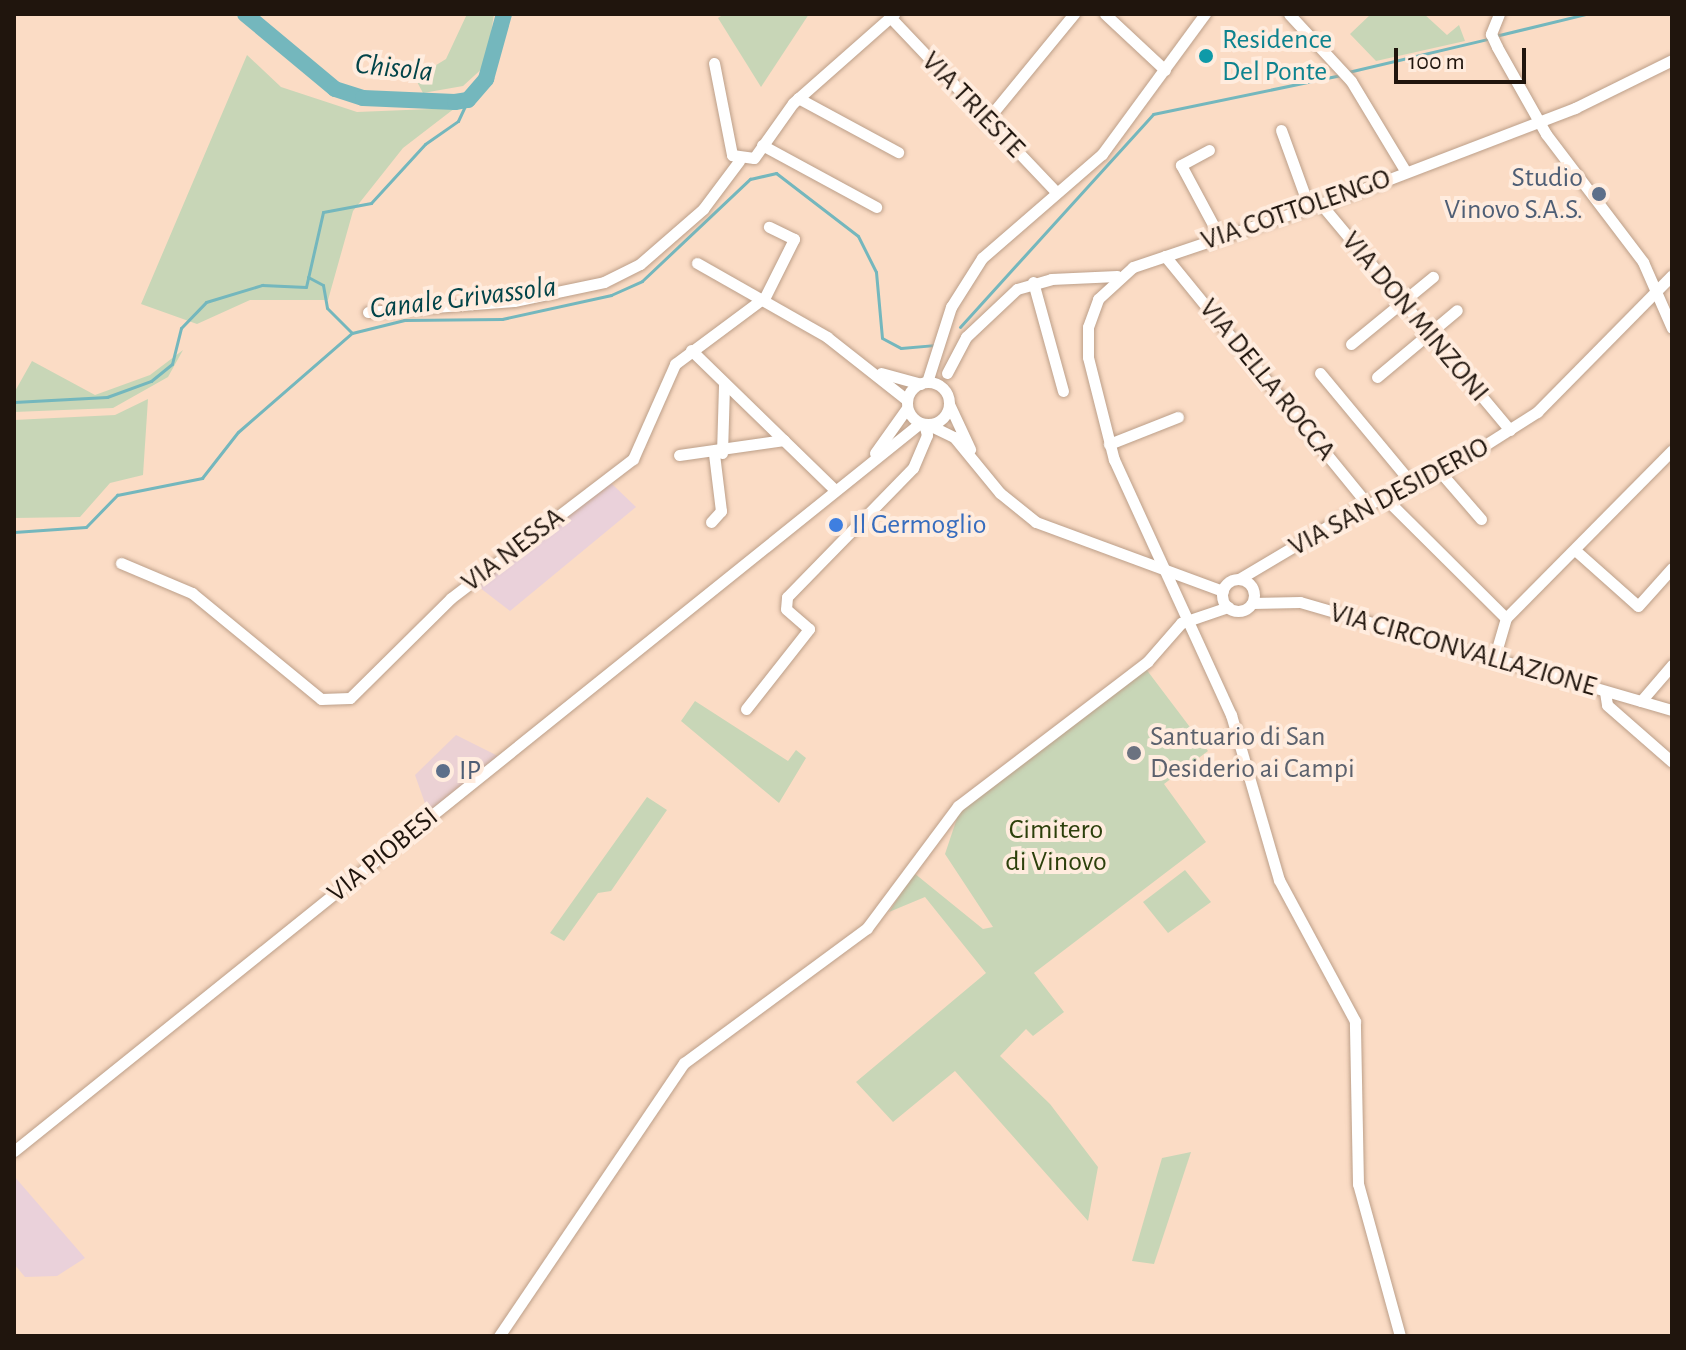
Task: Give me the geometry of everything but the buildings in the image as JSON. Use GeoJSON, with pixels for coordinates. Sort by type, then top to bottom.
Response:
{"type":"FeatureCollection","features":[{"type":"Feature","properties":{"kind":"street"},"geometry":{"type":"LineString","coordinates":[[986,121],[1074,14]]}},
{"type":"Feature","properties":{"kind":"street"},"geometry":{"type":"LineString","coordinates":[[1105,14],[1165,70]]}},
{"type":"Feature","properties":{"kind":"street"},"geometry":{"type":"LineString","coordinates":[[924,383],[961,287],[982,258],[1116,139],[1205,14]]}},
{"type":"Feature","properties":{"kind":"street"},"geometry":{"type":"LineString","coordinates":[[1289,14],[1345,74],[1406,172]]}},
{"type":"Feature","properties":{"kind":"street"},"geometry":{"type":"LineString","coordinates":[[1499,14],[1492,36],[1539,121],[1626,237],[1656,291],[1672,328]]}},
{"type":"Feature","properties":{"kind":"street"},"geometry":{"type":"LineString","coordinates":[[736,158],[754,158],[798,98],[892,16]]}},
{"type":"Feature","properties":{"kind":"street","name":"VIA TRIESTE"},"geometry":{"type":"LineString","coordinates":[[892,16],[986,121],[1056,192]]}},
{"type":"Feature","properties":{"kind":"street","name":"VIA COTTOLENGO"},"geometry":{"type":"LineString","coordinates":[[947,373],[966,337],[1003,298],[1033,282],[1117,276],[1539,121],[1672,60]]}},
{"type":"Feature","properties":{"kind":"street"},"geometry":{"type":"LineString","coordinates":[[368,312],[514,301],[604,282],[640,264],[703,209],[736,158],[714,63]]}},
{"type":"Feature","properties":{"kind":"street"},"geometry":{"type":"LineString","coordinates":[[798,98],[898,152]]}},
{"type":"Feature","properties":{"kind":"street","name":"VIA DON MINZONI"},"geometry":{"type":"LineString","coordinates":[[1281,130],[1315,205],[1510,430]]}},
{"type":"Feature","properties":{"kind":"street"},"geometry":{"type":"LineString","coordinates":[[762,145],[876,207]]}},
{"type":"Feature","properties":{"kind":"street"},"geometry":{"type":"LineString","coordinates":[[1209,150],[1181,165],[1219,236]]}},
{"type":"Feature","properties":{"kind":"street"},"geometry":{"type":"LineString","coordinates":[[762,302],[794,239],[769,227]]}},
{"type":"Feature","properties":{"kind":"street","name":"VIA DELLA ROCCA"},"geometry":{"type":"LineString","coordinates":[[1165,256],[1368,505]]}},
{"type":"Feature","properties":{"kind":"street"},"geometry":{"type":"LineString","coordinates":[[697,263],[877,371],[924,383],[948,400]]}},
{"type":"Feature","properties":{"kind":"street","name":"VIA SAN DESIDERIO"},"geometry":{"type":"LineString","coordinates":[[1249,586],[1368,505],[1441,473],[1510,430],[1672,275]]}},
{"type":"Feature","properties":{"kind":"street"},"geometry":{"type":"LineString","coordinates":[[1117,276],[1098,299],[1087,342],[1109,444],[1191,617],[1231,715],[1279,880],[1355,1021],[1358,1184],[1400,1336]]}},
{"type":"Feature","properties":{"kind":"street"},"geometry":{"type":"LineString","coordinates":[[1351,344],[1433,277]]}},
{"type":"Feature","properties":{"kind":"street"},"geometry":{"type":"LineString","coordinates":[[1033,282],[1063,391]]}},
{"type":"Feature","properties":{"kind":"street"},"geometry":{"type":"LineString","coordinates":[[961,287],[947,373],[948,400],[975,461]]}},
{"type":"Feature","properties":{"kind":"street","name":"VIA NESSA"},"geometry":{"type":"LineString","coordinates":[[121,563],[192,593],[321,699],[340,703],[451,598],[633,459],[675,364],[762,302]]}},
{"type":"Feature","properties":{"kind":"street"},"geometry":{"type":"LineString","coordinates":[[1377,377],[1457,310]]}},
{"type":"Feature","properties":{"kind":"street"},"geometry":{"type":"LineString","coordinates":[[691,350],[835,490]]}},
{"type":"Feature","properties":{"kind":"street"},"geometry":{"type":"LineString","coordinates":[[746,709],[809,629],[786,609],[787,597],[913,468],[927,435],[923,424],[877,371]]}},
{"type":"Feature","properties":{"kind":"street"},"geometry":{"type":"LineString","coordinates":[[1320,373],[1413,485]]}},
{"type":"Feature","properties":{"kind":"street","name":"VIA PIOBESI"},"geometry":{"type":"LineString","coordinates":[[864,467],[924,383]]}},
{"type":"Feature","properties":{"kind":"street"},"geometry":{"type":"LineString","coordinates":[[711,522],[721,511],[718,454],[724,385]]}},
{"type":"Feature","properties":{"kind":"street","name":"VIA PIOBESI"},"geometry":{"type":"LineString","coordinates":[[14,1151],[864,467],[923,424],[939,421],[948,400]]}},
{"type":"Feature","properties":{"kind":"street"},"geometry":{"type":"LineString","coordinates":[[1109,444],[1178,417]]}},
{"type":"Feature","properties":{"kind":"street"},"geometry":{"type":"LineString","coordinates":[[923,424],[954,437],[1015,507],[1053,531],[1166,565],[1207,580],[1224,590],[1249,586]]}},
{"type":"Feature","properties":{"kind":"street"},"geometry":{"type":"LineString","coordinates":[[679,455],[718,454],[784,440]]}},
{"type":"Feature","properties":{"kind":"street"},"geometry":{"type":"LineString","coordinates":[[1494,659],[1506,618],[1672,450]]}},
{"type":"Feature","properties":{"kind":"street"},"geometry":{"type":"LineString","coordinates":[[1441,473],[1481,519]]}},
{"type":"Feature","properties":{"kind":"street"},"geometry":{"type":"LineString","coordinates":[[1385,498],[1506,618]]}},
{"type":"Feature","properties":{"kind":"street"},"geometry":{"type":"LineString","coordinates":[[1575,550],[1638,606],[1672,568]]}},
{"type":"Feature","properties":{"kind":"street"},"geometry":{"type":"LineString","coordinates":[[499,1336],[684,1063],[867,928],[940,822],[1147,662],[1191,617],[1228,607],[1249,586]]}},
{"type":"Feature","properties":{"kind":"street","name":"VIA CIRCONVALLAZIONE"},"geometry":{"type":"LineString","coordinates":[[1249,586],[1273,600],[1672,710]]}},
{"type":"Feature","properties":{"kind":"street"},"geometry":{"type":"LineString","coordinates":[[1224,590],[1228,607]]}},
{"type":"Feature","properties":{"kind":"street"},"geometry":{"type":"LineString","coordinates":[[1208,611],[1224,590]]}},
{"type":"Feature","properties":{"kind":"street"},"geometry":{"type":"LineString","coordinates":[[1641,701],[1672,665]]}},
{"type":"Feature","properties":{"kind":"street"},"geometry":{"type":"LineString","coordinates":[[1605,692],[1607,705],[1672,762]]}},
{"type":"Feature","properties":{"kind":"shaded area"},"geometry":{"type":"Polygon","coordinates":[[[611,483],[636,507],[510,611],[475,584],[611,483]]]}},
{"type":"Feature","properties":{"kind":"shaded area"},"geometry":{"type":"Polygon","coordinates":[[[456,735],[498,756],[428,812],[415,775],[456,735]]]}},
{"type":"Feature","properties":{"kind":"shaded area"},"geometry":{"type":"Polygon","coordinates":[[[14,1176],[85,1258],[57,1276],[25,1277],[14,1264],[14,1176]]]}},
{"type":"Feature","properties":{"kind":"green space"},"geometry":{"type":"Polygon","coordinates":[[[467,14],[494,14],[486,65],[463,86],[423,93],[415,78],[446,59],[467,14]]]}},
{"type":"Feature","properties":{"kind":"green space"},"geometry":{"type":"Polygon","coordinates":[[[724,14],[809,14],[761,87],[718,18],[724,14]]]}},
{"type":"Feature","properties":{"kind":"green space"},"geometry":{"type":"Polygon","coordinates":[[[1371,14],[1424,14],[1447,35],[1459,25],[1465,41],[1376,61],[1350,34],[1371,14]]]}},
{"type":"Feature","properties":{"kind":"green space"},"geometry":{"type":"Polygon","coordinates":[[[247,55],[281,87],[357,112],[455,108],[403,148],[353,211],[328,300],[250,300],[197,324],[141,304],[247,55]]]}},
{"type":"Feature","properties":{"kind":"green space"},"geometry":{"type":"Polygon","coordinates":[[[183,350],[168,377],[113,408],[14,412],[14,393],[32,361],[95,395],[150,375],[183,350]]]}},
{"type":"Feature","properties":{"kind":"green space"},"geometry":{"type":"Polygon","coordinates":[[[148,399],[143,475],[110,483],[80,517],[14,518],[14,420],[115,415],[148,399]]]}},
{"type":"Feature","properties":{"kind":"green space","name":"Cimitero di Vinovo"},"geometry":{"type":"Polygon","coordinates":[[[1146,669],[1208,751],[1164,784],[1206,842],[1034,973],[1064,1012],[1033,1036],[1026,1029],[1000,1056],[1050,1104],[1098,1167],[1088,1221],[955,1071],[893,1122],[856,1082],[986,973],[925,897],[889,912],[914,873],[983,929],[993,927],[945,854],[960,809],[1146,669]]]}},
{"type":"Feature","properties":{"kind":"green space"},"geometry":{"type":"Polygon","coordinates":[[[695,701],[788,761],[796,750],[806,758],[779,803],[681,721],[695,701]]]}},
{"type":"Feature","properties":{"kind":"green space"},"geometry":{"type":"Polygon","coordinates":[[[647,797],[667,810],[611,891],[598,893],[564,941],[550,933],[647,797]]]}},
{"type":"Feature","properties":{"kind":"green space"},"geometry":{"type":"Polygon","coordinates":[[[1185,870],[1211,902],[1168,933],[1143,902],[1185,870]]]}},
{"type":"Feature","properties":{"kind":"green space"},"geometry":{"type":"Polygon","coordinates":[[[1191,1152],[1154,1264],[1132,1261],[1162,1158],[1191,1152]]]}},
{"type":"Feature","properties":{"kind":"waterway","name":"Chisola"},"geometry":{"type":"LineString","coordinates":[[245,14],[335,89],[363,98],[455,102],[468,100],[486,79],[504,14]]}},
{"type":"Feature","properties":{"kind":"waterway","name":"Canale Grivassola"},"geometry":{"type":"LineString","coordinates":[[1495,36],[1586,14]]}},
{"type":"Feature","properties":{"kind":"waterway","name":"Canale Grivassola"},"geometry":{"type":"LineString","coordinates":[[1348,72],[1488,39]]}},
{"type":"Feature","properties":{"kind":"waterway","name":"Canale Grivassola"},"geometry":{"type":"LineString","coordinates":[[960,327],[1153,114],[1341,75]]}},
{"type":"Feature","properties":{"kind":"waterway"},"geometry":{"type":"LineString","coordinates":[[14,402],[107,397],[151,381],[172,364],[181,328],[206,302],[262,285],[306,287],[323,212],[371,203],[425,144],[458,121],[468,100]]}},
{"type":"Feature","properties":{"kind":"waterway","name":"Canale Grivassola"},"geometry":{"type":"LineString","coordinates":[[14,532],[86,527],[117,495],[202,478],[238,432],[352,333],[404,320],[502,319],[611,295],[642,281],[750,179],[776,173],[858,236],[876,272],[882,338],[901,348],[934,345]]}},
{"type":"Feature","properties":{"kind":"waterway"},"geometry":{"type":"LineString","coordinates":[[308,277],[323,285],[327,308],[352,333]]}},
{"type":"Feature","properties":{"kind":"place","name":"Residence Del Ponte"},"geometry":{"type":"Point","coordinates":[1206,56]}},
{"type":"Feature","properties":{"kind":"place","name":"Studio Vinovo S.A.S."},"geometry":{"type":"Point","coordinates":[1599,194]}},
{"type":"Feature","properties":{"kind":"place","name":"Il Germoglio"},"geometry":{"type":"Point","coordinates":[836,525]}},
{"type":"Feature","properties":{"kind":"place","name":"Santuario di San Desiderio ai Campi"},"geometry":{"type":"Point","coordinates":[1134,753]}},
{"type":"Feature","properties":{"kind":"place","name":"IP"},"geometry":{"type":"Point","coordinates":[443,771]}}]}
